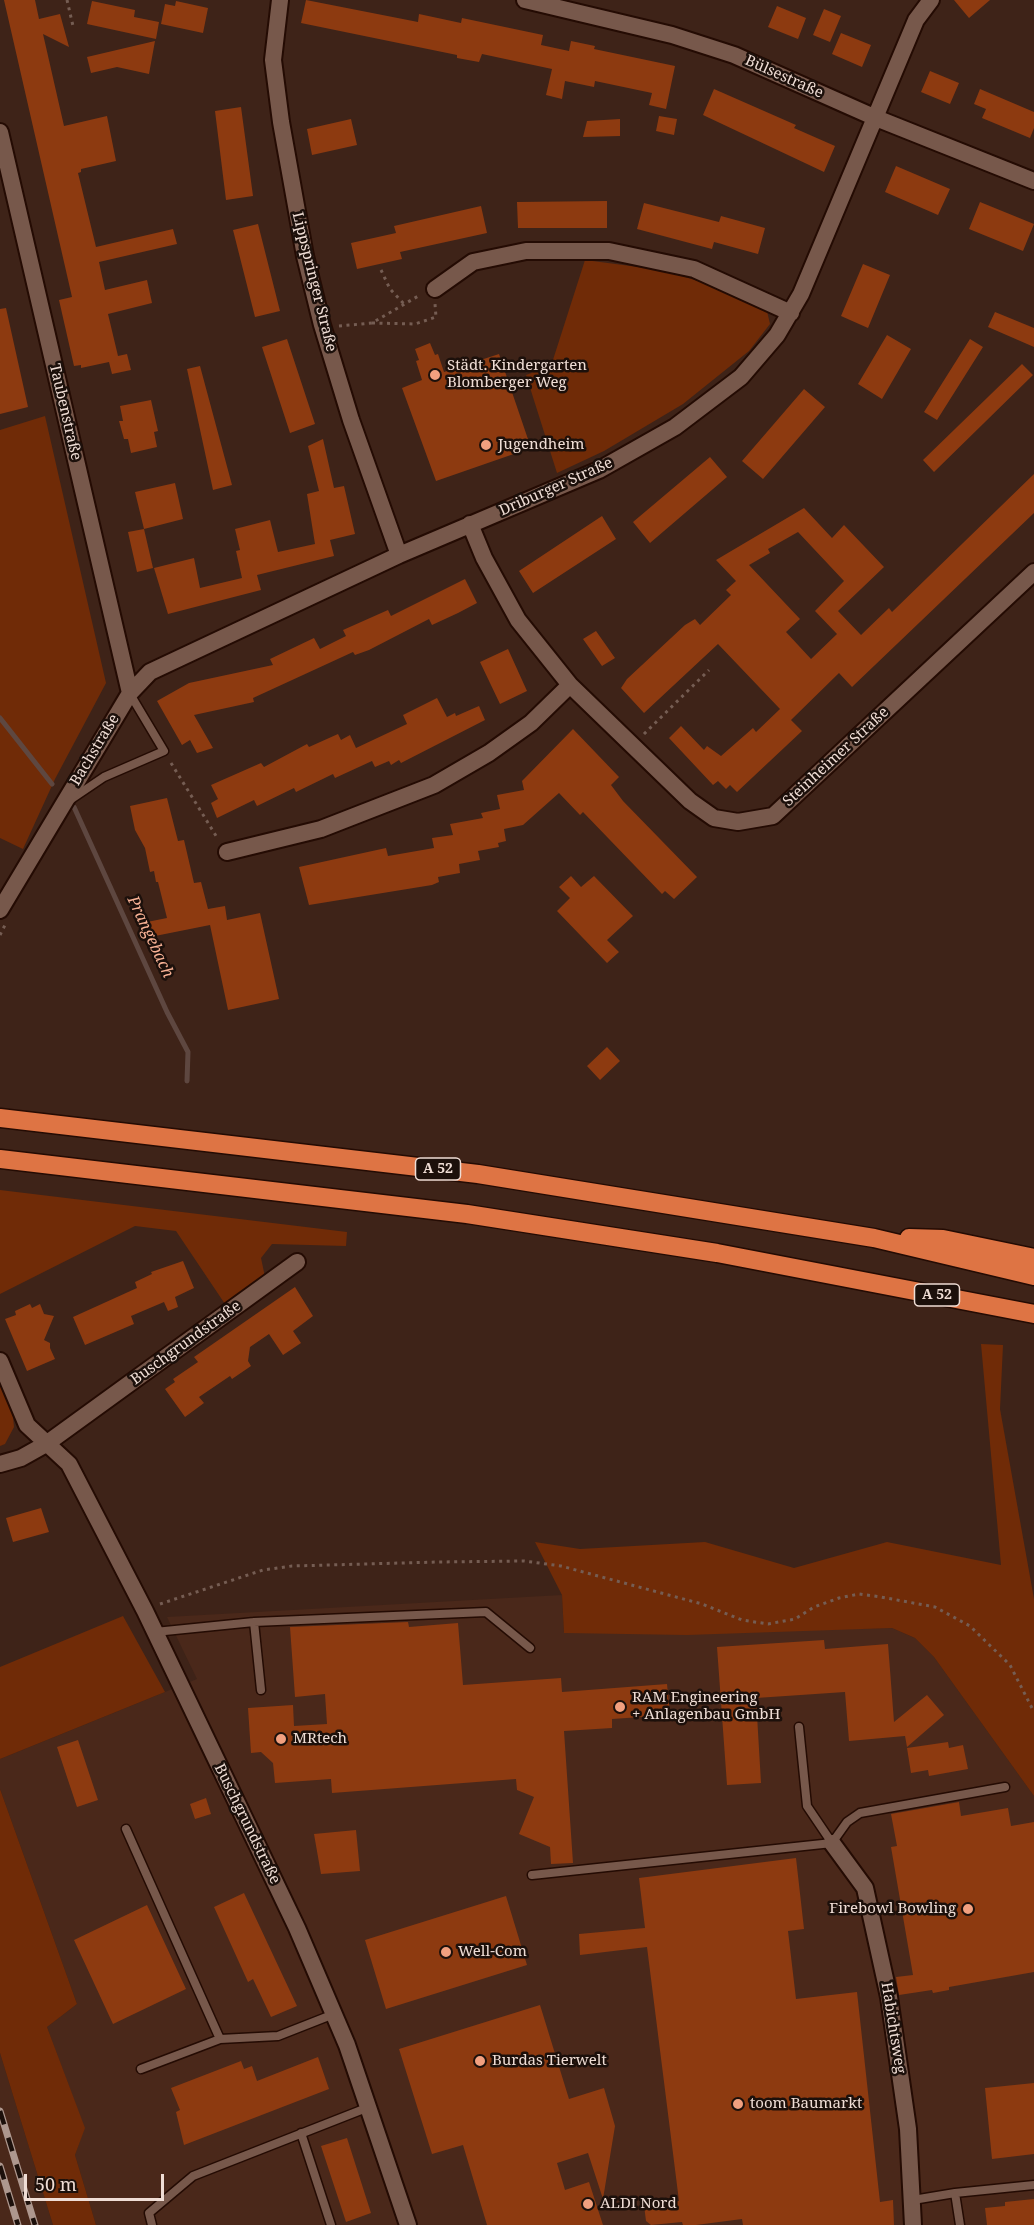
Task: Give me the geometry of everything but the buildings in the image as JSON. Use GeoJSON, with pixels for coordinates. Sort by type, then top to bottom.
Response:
{"type":"FeatureCollection","features":[{"type":"Feature","properties":{"kind":"highway","name":"A 52"},"geometry":{"type":"LineString","coordinates":[[0,1118],[478,1174],[874,1238],[1034,1276]]}},
{"type":"Feature","properties":{"kind":"highway","name":"A 52"},"geometry":{"type":"LineString","coordinates":[[0,1159],[467,1214],[717,1252],[1034,1314]]}},
{"type":"Feature","properties":{"kind":"highway"},"geometry":{"type":"LineString","coordinates":[[874,1238],[943,1239],[1034,1258]]}},
{"type":"Feature","properties":{"kind":"street","name":"Lippspringer Straße"},"geometry":{"type":"LineString","coordinates":[[280,0],[273,60],[281,122],[305,256],[322,325],[351,420],[399,555]]}},
{"type":"Feature","properties":{"kind":"street","name":"Bülsestraße"},"geometry":{"type":"LineString","coordinates":[[525,0],[568,5],[734,55],[876,118],[1034,181]]}},
{"type":"Feature","properties":{"kind":"street","name":"Driburger Straße"},"geometry":{"type":"LineString","coordinates":[[130,693],[150,672],[399,555],[599,470],[675,427],[741,377],[777,335],[801,294],[916,20],[931,0]]}},
{"type":"Feature","properties":{"kind":"street","name":"Taubenstraße"},"geometry":{"type":"LineString","coordinates":[[0,132],[130,693]]}},
{"type":"Feature","properties":{"kind":"street"},"geometry":{"type":"LineString","coordinates":[[435,289],[473,262],[526,251],[609,251],[694,269],[791,313]]}},
{"type":"Feature","properties":{"kind":"street","name":"Steinheimer Straße"},"geometry":{"type":"LineString","coordinates":[[470,524],[484,558],[518,620],[570,685],[690,801],[714,818],[738,822],[773,816],[1034,572]]}},
{"type":"Feature","properties":{"kind":"street"},"geometry":{"type":"LineString","coordinates":[[227,852],[321,829],[434,785],[489,753],[531,723],[570,685]]}},
{"type":"Feature","properties":{"kind":"street","name":"Bachstraße"},"geometry":{"type":"LineString","coordinates":[[0,910],[130,693]]}},
{"type":"Feature","properties":{"kind":"street","name":"Buschgrundstraße"},"geometry":{"type":"LineString","coordinates":[[0,1464],[21,1458],[46,1444],[297,1262]]}},
{"type":"Feature","properties":{"kind":"street","name":"Buschgrundstraße"},"geometry":{"type":"LineString","coordinates":[[0,1361],[27,1425],[69,1464],[145,1611],[297,1928],[334,2014],[369,2107],[408,2225]]}},
{"type":"Feature","properties":{"kind":"street","name":"Habichtsweg"},"geometry":{"type":"LineString","coordinates":[[832,1843],[866,1888],[899,2060],[908,2129],[914,2225]]}},
{"type":"Feature","properties":{"kind":"lane"},"geometry":{"type":"LineString","coordinates":[[130,693],[164,751]]}},
{"type":"Feature","properties":{"kind":"lane","name":"Bachstraße"},"geometry":{"type":"LineString","coordinates":[[60,807],[104,777],[164,751]]}},
{"type":"Feature","properties":{"kind":"lane"},"geometry":{"type":"LineString","coordinates":[[155,1632],[254,1622],[486,1612],[530,1648]]}},
{"type":"Feature","properties":{"kind":"lane"},"geometry":{"type":"LineString","coordinates":[[254,1622],[261,1690]]}},
{"type":"Feature","properties":{"kind":"lane"},"geometry":{"type":"LineString","coordinates":[[799,1727],[807,1806],[832,1843]]}},
{"type":"Feature","properties":{"kind":"lane"},"geometry":{"type":"LineString","coordinates":[[532,1875],[832,1843],[847,1821],[860,1813],[1005,1787]]}},
{"type":"Feature","properties":{"kind":"lane"},"geometry":{"type":"LineString","coordinates":[[126,1829],[220,2039]]}},
{"type":"Feature","properties":{"kind":"lane"},"geometry":{"type":"LineString","coordinates":[[141,2069],[220,2039],[278,2036],[334,2014]]}},
{"type":"Feature","properties":{"kind":"lane"},"geometry":{"type":"LineString","coordinates":[[152,2225],[149,2213],[193,2176],[369,2107]]}},
{"type":"Feature","properties":{"kind":"lane"},"geometry":{"type":"LineString","coordinates":[[301,2133],[331,2225]]}},
{"type":"Feature","properties":{"kind":"lane"},"geometry":{"type":"LineString","coordinates":[[913,2200],[1034,2185]]}},
{"type":"Feature","properties":{"kind":"lane"},"geometry":{"type":"LineString","coordinates":[[956,2193],[960,2225]]}},
{"type":"Feature","properties":{"kind":"path"},"geometry":{"type":"LineString","coordinates":[[67,0],[73,26]]}},
{"type":"Feature","properties":{"kind":"path"},"geometry":{"type":"LineString","coordinates":[[381,270],[390,289],[405,304]]}},
{"type":"Feature","properties":{"kind":"path"},"geometry":{"type":"LineString","coordinates":[[322,325],[336,327],[372,323],[415,324],[436,317],[435,289],[409,300],[372,323]]}},
{"type":"Feature","properties":{"kind":"path"},"geometry":{"type":"LineString","coordinates":[[632,745],[709,670]]}},
{"type":"Feature","properties":{"kind":"path"},"geometry":{"type":"LineString","coordinates":[[164,751],[207,824],[227,852]]}},
{"type":"Feature","properties":{"kind":"path"},"geometry":{"type":"LineString","coordinates":[[145,1611],[177,1597],[263,1570],[341,1563],[524,1562],[561,1566],[702,1604],[742,1620],[768,1624],[795,1619],[814,1607],[859,1594],[935,1607],[970,1626],[1010,1665],[1034,1712]]}},
{"type":"Feature","properties":{"kind":"shaded area"},"geometry":{"type":"Polygon","coordinates":[[[585,260],[661,270],[712,285],[767,311],[770,324],[749,351],[683,404],[604,451],[557,473],[526,375],[551,366],[585,260]]]}},
{"type":"Feature","properties":{"kind":"shaded area"},"geometry":{"type":"Polygon","coordinates":[[[45,416],[106,683],[55,779],[23,849],[0,838],[0,430],[45,416]]]}},
{"type":"Feature","properties":{"kind":"shaded area"},"geometry":{"type":"Polygon","coordinates":[[[0,1190],[347,1232],[346,1246],[272,1244],[261,1258],[265,1277],[225,1304],[176,1231],[135,1226],[0,1294],[0,1190]]]}},
{"type":"Feature","properties":{"kind":"shaded area"},"geometry":{"type":"Polygon","coordinates":[[[981,1344],[1003,1345],[1000,1409],[1034,1599],[1034,1796],[934,1657],[915,1638],[892,1628],[687,1635],[564,1633],[562,1595],[535,1542],[580,1549],[705,1542],[794,1568],[887,1542],[1001,1565],[981,1344]]]}},
{"type":"Feature","properties":{"kind":"shaded area"},"geometry":{"type":"Polygon","coordinates":[[[0,1375],[12,1407],[14,1427],[5,1444],[0,1446],[0,1375]]]}},
{"type":"Feature","properties":{"kind":"shaded area"},"geometry":{"type":"Polygon","coordinates":[[[562,1595],[564,1633],[892,1628],[915,1638],[934,1657],[1034,1796],[1034,2225],[96,2225],[75,2155],[84,2128],[47,2027],[77,2004],[0,1789],[0,1759],[197,1679],[167,1617],[562,1595]]]}},
{"type":"Feature","properties":{"kind":"shaded area"},"geometry":{"type":"Polygon","coordinates":[[[123,1616],[165,1692],[0,1759],[0,1667],[123,1616]]]}},
{"type":"Feature","properties":{"kind":"shaded area"},"geometry":{"type":"Polygon","coordinates":[[[0,1789],[77,2004],[47,2027],[85,2128],[75,2155],[96,2225],[53,2225],[0,2053],[0,1789]]]}},
{"type":"Feature","properties":{"kind":"shaded area"},"geometry":{"type":"Polygon","coordinates":[[[0,2053],[53,2225],[0,2225],[0,2053]]]}},
{"type":"Feature","properties":{"kind":"waterway","name":"Prangebach"},"geometry":{"type":"LineString","coordinates":[[0,718],[52,784]]}},
{"type":"Feature","properties":{"kind":"waterway","name":"Prangebach"},"geometry":{"type":"LineString","coordinates":[[74,807],[167,1012],[188,1052],[187,1081]]}},
{"type":"Feature","properties":{"kind":"railway"},"geometry":{"type":"LineString","coordinates":[[0,2111],[35,2225]]}},
{"type":"Feature","properties":{"kind":"railway"},"geometry":{"type":"LineString","coordinates":[[0,2166],[18,2225]]}},
{"type":"Feature","properties":{"kind":"place","name":"Städt. Kindergarten Blomberger Weg"},"geometry":{"type":"Point","coordinates":[435,375]}},
{"type":"Feature","properties":{"kind":"place","name":"Jugendheim"},"geometry":{"type":"Point","coordinates":[486,445]}},
{"type":"Feature","properties":{"kind":"place","name":"RAM Engineering + Anlagenbau GmbH"},"geometry":{"type":"Point","coordinates":[620,1707]}},
{"type":"Feature","properties":{"kind":"place","name":"MRtech"},"geometry":{"type":"Point","coordinates":[281,1739]}},
{"type":"Feature","properties":{"kind":"place","name":"Firebowl Bowling"},"geometry":{"type":"Point","coordinates":[968,1909]}},
{"type":"Feature","properties":{"kind":"place","name":"Well-Com"},"geometry":{"type":"Point","coordinates":[446,1952]}},
{"type":"Feature","properties":{"kind":"place","name":"Burdas Tierwelt"},"geometry":{"type":"Point","coordinates":[480,2061]}},
{"type":"Feature","properties":{"kind":"place","name":"toom Baumarkt"},"geometry":{"type":"Point","coordinates":[738,2104]}},
{"type":"Feature","properties":{"kind":"place","name":"ALDI Nord"},"geometry":{"type":"Point","coordinates":[588,2204]}}]}
